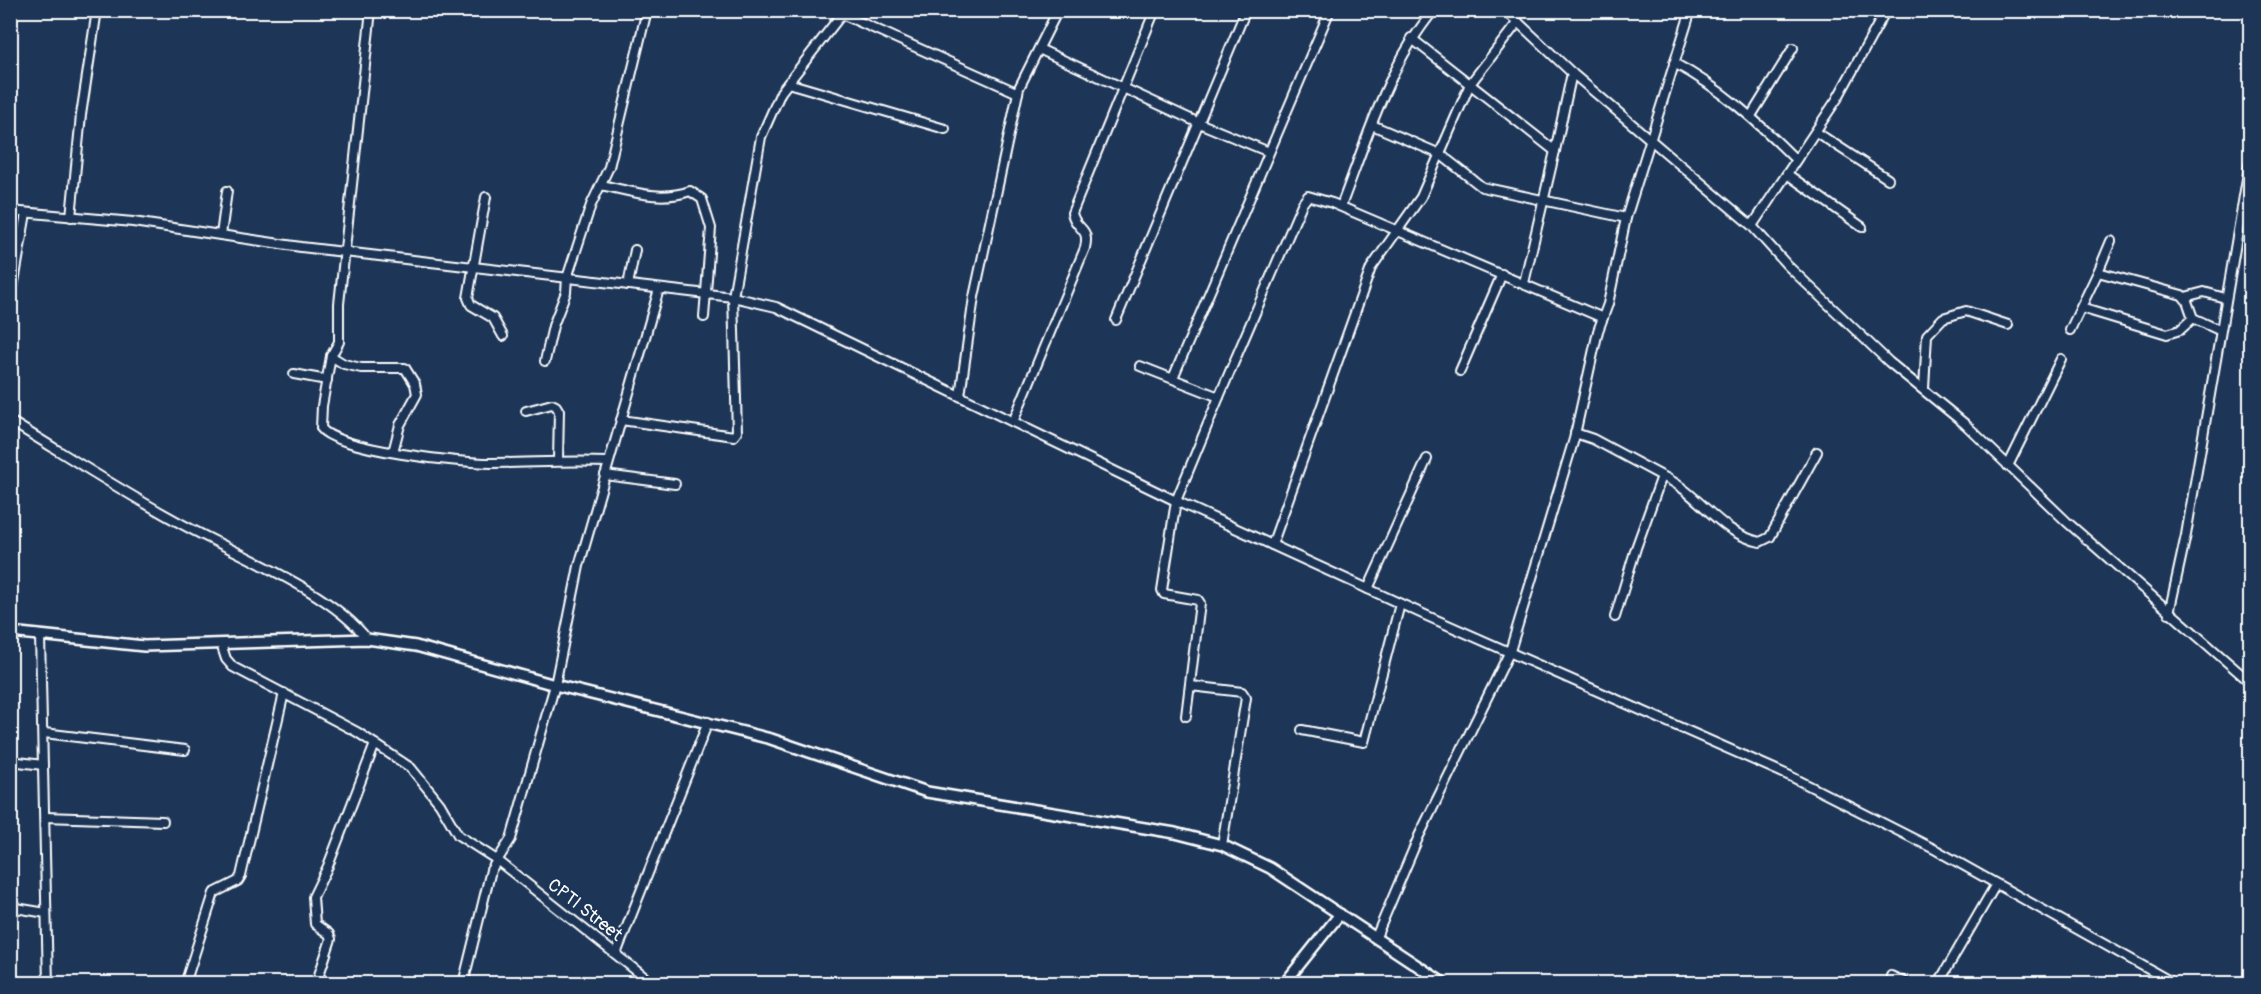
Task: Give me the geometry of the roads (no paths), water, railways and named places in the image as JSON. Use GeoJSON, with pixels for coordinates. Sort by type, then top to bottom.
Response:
{"type":"FeatureCollection","features":[{"type":"Feature","properties":{"kind":"street"},"geometry":{"type":"LineString","coordinates":[[71,217],[81,115],[97,10]]}},
{"type":"Feature","properties":{"kind":"street"},"geometry":{"type":"LineString","coordinates":[[372,10],[339,304],[339,342],[331,356],[320,422],[323,432],[362,447],[473,462],[558,460],[607,462]]}},
{"type":"Feature","properties":{"kind":"street"},"geometry":{"type":"LineString","coordinates":[[545,361],[553,326],[566,292],[567,278],[609,167],[647,10]]}},
{"type":"Feature","properties":{"kind":"street"},"geometry":{"type":"LineString","coordinates":[[960,396],[974,297],[1018,93],[1058,10]]}},
{"type":"Feature","properties":{"kind":"street"},"geometry":{"type":"LineString","coordinates":[[1013,422],[1085,248],[1085,230],[1074,221],[1072,213],[1155,10]]}},
{"type":"Feature","properties":{"kind":"street"},"geometry":{"type":"LineString","coordinates":[[1116,320],[1246,10]]}},
{"type":"Feature","properties":{"kind":"street"},"geometry":{"type":"LineString","coordinates":[[1173,378],[1330,10]]}},
{"type":"Feature","properties":{"kind":"street"},"geometry":{"type":"LineString","coordinates":[[1341,206],[1372,125],[1411,38],[1434,10]]}},
{"type":"Feature","properties":{"kind":"street"},"geometry":{"type":"LineString","coordinates":[[1505,10],[1572,73],[1752,226],[1864,338],[1924,388],[2169,613],[2250,682]]}},
{"type":"Feature","properties":{"kind":"street"},"geometry":{"type":"LineString","coordinates":[[1376,937],[1419,836],[1510,651],[1575,433],[1626,218],[1691,10]]}},
{"type":"Feature","properties":{"kind":"street"},"geometry":{"type":"LineString","coordinates":[[1752,226],[1837,99],[1886,10]]}},
{"type":"Feature","properties":{"kind":"street"},"geometry":{"type":"LineString","coordinates":[[621,420],[734,436],[737,432],[733,297],[761,137],[781,92],[844,12],[1018,93]]}},
{"type":"Feature","properties":{"kind":"street"},"geometry":{"type":"LineString","coordinates":[[1272,545],[1371,268],[1421,197],[1470,84],[1518,22]]}},
{"type":"Feature","properties":{"kind":"street"},"geometry":{"type":"LineString","coordinates":[[1411,38],[1555,151]]}},
{"type":"Feature","properties":{"kind":"street"},"geometry":{"type":"LineString","coordinates":[[1751,116],[1792,48]]}},
{"type":"Feature","properties":{"kind":"street"},"geometry":{"type":"LineString","coordinates":[[1039,49],[1199,123],[1269,152]]}},
{"type":"Feature","properties":{"kind":"street"},"geometry":{"type":"LineString","coordinates":[[1674,63],[1696,75],[1751,116],[1796,160]]}},
{"type":"Feature","properties":{"kind":"street"},"geometry":{"type":"LineString","coordinates":[[1524,283],[1572,73]]}},
{"type":"Feature","properties":{"kind":"street"},"geometry":{"type":"LineString","coordinates":[[788,83],[945,129]]}},
{"type":"Feature","properties":{"kind":"street"},"geometry":{"type":"LineString","coordinates":[[1372,125],[1440,154],[1482,187],[1626,218]]}},
{"type":"Feature","properties":{"kind":"street"},"geometry":{"type":"LineString","coordinates":[[1816,132],[1888,179]]}},
{"type":"Feature","properties":{"kind":"street"},"geometry":{"type":"LineString","coordinates":[[2169,613],[2186,535],[2250,161]]}},
{"type":"Feature","properties":{"kind":"street"},"geometry":{"type":"LineString","coordinates":[[1787,174],[1862,227]]}},
{"type":"Feature","properties":{"kind":"street"},"geometry":{"type":"LineString","coordinates":[[601,185],[656,197],[677,196],[690,191],[702,199],[711,228],[704,317]]}},
{"type":"Feature","properties":{"kind":"street"},"geometry":{"type":"LineString","coordinates":[[220,235],[227,191]]}},
{"type":"Feature","properties":{"kind":"street"},"geometry":{"type":"LineString","coordinates":[[1186,716],[1200,603],[1198,600],[1164,594],[1162,590],[1176,501],[1302,204],[1308,196],[1341,206],[1603,318]]}},
{"type":"Feature","properties":{"kind":"street"},"geometry":{"type":"LineString","coordinates":[[486,197],[471,267],[468,298],[475,308],[493,318],[502,336]]}},
{"type":"Feature","properties":{"kind":"street"},"geometry":{"type":"LineString","coordinates":[[10,212],[133,222],[345,252],[733,297],[776,308],[1176,501],[1400,604],[1790,776],[1996,884],[2175,984]]}},
{"type":"Feature","properties":{"kind":"street"},"geometry":{"type":"LineString","coordinates":[[10,304],[26,213]]}},
{"type":"Feature","properties":{"kind":"street"},"geometry":{"type":"LineString","coordinates":[[2070,330],[2111,241]]}},
{"type":"Feature","properties":{"kind":"street"},"geometry":{"type":"LineString","coordinates":[[628,285],[635,250]]}},
{"type":"Feature","properties":{"kind":"street"},"geometry":{"type":"LineString","coordinates":[[2098,272],[2185,297],[2204,292],[2225,298]]}},
{"type":"Feature","properties":{"kind":"street"},"geometry":{"type":"LineString","coordinates":[[1460,371],[1502,274]]}},
{"type":"Feature","properties":{"kind":"street"},"geometry":{"type":"LineString","coordinates":[[463,984],[491,870],[511,839],[555,685],[579,566],[607,462],[659,289]]}},
{"type":"Feature","properties":{"kind":"street"},"geometry":{"type":"LineString","coordinates":[[2185,297],[2193,318],[2220,330]]}},
{"type":"Feature","properties":{"kind":"street"},"geometry":{"type":"LineString","coordinates":[[2081,308],[2167,334],[2180,330],[2193,318]]}},
{"type":"Feature","properties":{"kind":"street"},"geometry":{"type":"LineString","coordinates":[[1924,388],[1927,334],[1942,318],[1966,310],[2008,325]]}},
{"type":"Feature","properties":{"kind":"street"},"geometry":{"type":"LineString","coordinates":[[331,356],[344,364],[361,368],[405,368],[415,384],[417,394],[400,424],[393,452]]}},
{"type":"Feature","properties":{"kind":"street"},"geometry":{"type":"LineString","coordinates":[[2008,466],[2061,359]]}},
{"type":"Feature","properties":{"kind":"street"},"geometry":{"type":"LineString","coordinates":[[1140,366],[1219,397]]}},
{"type":"Feature","properties":{"kind":"street"},"geometry":{"type":"LineString","coordinates":[[294,374],[327,380]]}},
{"type":"Feature","properties":{"kind":"street"},"geometry":{"type":"LineString","coordinates":[[526,411],[552,404],[556,406],[559,411],[558,460]]}},
{"type":"Feature","properties":{"kind":"street"},"geometry":{"type":"LineString","coordinates":[[10,421],[177,522],[321,598],[354,622],[367,639]]}},
{"type":"Feature","properties":{"kind":"street"},"geometry":{"type":"LineString","coordinates":[[1575,433],[1593,439],[1688,492],[1723,525],[1760,542],[1770,537],[1816,452]]}},
{"type":"Feature","properties":{"kind":"street"},"geometry":{"type":"LineString","coordinates":[[1368,589],[1426,459]]}},
{"type":"Feature","properties":{"kind":"street"},"geometry":{"type":"LineString","coordinates":[[605,475],[675,484]]}},
{"type":"Feature","properties":{"kind":"street"},"geometry":{"type":"LineString","coordinates":[[1615,617],[1636,548],[1662,477]]}},
{"type":"Feature","properties":{"kind":"street"},"geometry":{"type":"LineString","coordinates":[[1302,730],[1364,742],[1400,604]]}},
{"type":"Feature","properties":{"kind":"street"},"geometry":{"type":"LineString","coordinates":[[10,632],[144,646],[367,639],[416,646],[555,685],[771,739],[927,792],[1175,833],[1222,845],[1270,868],[1445,984]]}},
{"type":"Feature","properties":{"kind":"street"},"geometry":{"type":"LineString","coordinates":[[40,636],[48,984]]}},
{"type":"Feature","properties":{"kind":"street","name":"CPTI Street"},"geometry":{"type":"LineString","coordinates":[[221,644],[228,663],[375,744],[411,768],[440,804],[458,835],[497,861],[653,984]]}},
{"type":"Feature","properties":{"kind":"street"},"geometry":{"type":"LineString","coordinates":[[1191,686],[1242,692],[1246,698],[1222,845]]}},
{"type":"Feature","properties":{"kind":"street"},"geometry":{"type":"LineString","coordinates":[[185,984],[214,892],[238,881],[241,876],[284,693]]}},
{"type":"Feature","properties":{"kind":"street"},"geometry":{"type":"LineString","coordinates":[[616,954],[708,722]]}},
{"type":"Feature","properties":{"kind":"street"},"geometry":{"type":"LineString","coordinates":[[44,733],[185,750]]}},
{"type":"Feature","properties":{"kind":"street"},"geometry":{"type":"LineString","coordinates":[[316,984],[331,939],[330,934],[315,924],[313,897],[375,744]]}},
{"type":"Feature","properties":{"kind":"street"},"geometry":{"type":"LineString","coordinates":[[10,760],[43,765]]}},
{"type":"Feature","properties":{"kind":"street"},"geometry":{"type":"LineString","coordinates":[[45,818],[163,821]]}},
{"type":"Feature","properties":{"kind":"street"},"geometry":{"type":"LineString","coordinates":[[1938,984],[1996,884]]}},
{"type":"Feature","properties":{"kind":"street"},"geometry":{"type":"LineString","coordinates":[[10,907],[46,913]]}},
{"type":"Feature","properties":{"kind":"street"},"geometry":{"type":"LineString","coordinates":[[1284,984],[1340,914]]}},
{"type":"Feature","properties":{"kind":"street"},"geometry":{"type":"LineString","coordinates":[[1891,976],[1908,984]]}}]}
